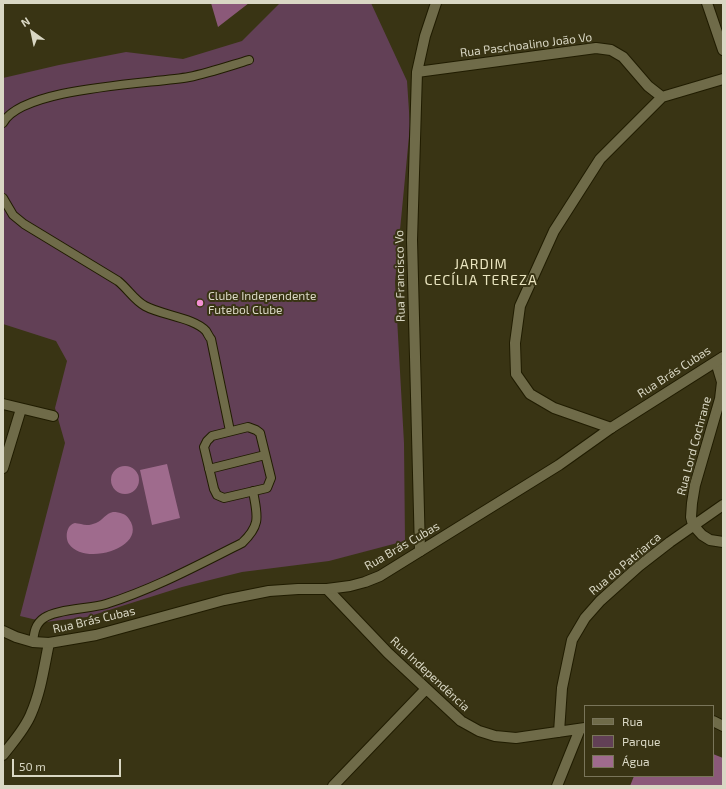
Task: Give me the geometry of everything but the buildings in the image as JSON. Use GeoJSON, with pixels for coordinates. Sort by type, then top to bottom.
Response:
{"type":"FeatureCollection","features":[{"type":"Feature","properties":{"kind":"street","name":"Rua Francisco Vo"},"geometry":{"type":"LineString","coordinates":[[420,551],[412,240],[417,72],[425,36],[436,3]]}},
{"type":"Feature","properties":{"kind":"street"},"geometry":{"type":"LineString","coordinates":[[707,3],[723,50]]}},
{"type":"Feature","properties":{"kind":"street","name":"Rua Paschoalino João Vo"},"geometry":{"type":"LineString","coordinates":[[417,72],[596,48],[611,50],[623,57],[648,86],[662,97]]}},
{"type":"Feature","properties":{"kind":"street"},"geometry":{"type":"LineString","coordinates":[[611,428],[554,408],[530,394],[516,374],[515,343],[520,306],[554,231],[600,159],[662,97],[723,79]]}},
{"type":"Feature","properties":{"kind":"street","name":"Rua Brás Cubas"},"geometry":{"type":"LineString","coordinates":[[3,631],[33,642],[49,644],[96,635],[224,600],[269,591],[327,589],[350,586],[365,582],[380,576],[559,465],[611,428],[719,359]]}},
{"type":"Feature","properties":{"kind":"street","name":"Rua Lord Cochrane"},"geometry":{"type":"LineString","coordinates":[[694,525],[691,517],[692,503],[720,399],[722,382],[719,359]]}},
{"type":"Feature","properties":{"kind":"street"},"geometry":{"type":"LineString","coordinates":[[3,404],[53,416]]}},
{"type":"Feature","properties":{"kind":"street"},"geometry":{"type":"LineString","coordinates":[[3,468],[21,409]]}},
{"type":"Feature","properties":{"kind":"street","name":"Rua do Patriarca"},"geometry":{"type":"LineString","coordinates":[[559,732],[562,688],[572,640],[585,618],[600,600],[639,566],[723,505]]}},
{"type":"Feature","properties":{"kind":"street"},"geometry":{"type":"LineString","coordinates":[[694,525],[702,535],[710,540],[723,542]]}},
{"type":"Feature","properties":{"kind":"street","name":"Rua Independência"},"geometry":{"type":"LineString","coordinates":[[327,589],[388,653],[461,721],[495,736],[516,738],[582,729]]}},
{"type":"Feature","properties":{"kind":"street"},"geometry":{"type":"LineString","coordinates":[[3,755],[31,715],[38,695],[49,644]]}},
{"type":"Feature","properties":{"kind":"street"},"geometry":{"type":"LineString","coordinates":[[333,786],[426,689]]}},
{"type":"Feature","properties":{"kind":"street"},"geometry":{"type":"LineString","coordinates":[[557,786],[582,729]]}},
{"type":"Feature","properties":{"kind":"lane"},"geometry":{"type":"LineString","coordinates":[[3,123],[5,119],[18,108],[37,99],[61,93],[189,77],[249,60]]}},
{"type":"Feature","properties":{"kind":"lane"},"geometry":{"type":"LineString","coordinates":[[3,198],[13,215],[24,224],[118,281],[126,287],[136,300],[146,307],[196,324],[205,330],[210,339],[230,431]]}},
{"type":"Feature","properties":{"kind":"lane"},"geometry":{"type":"LineString","coordinates":[[248,427],[260,433],[265,455],[271,478],[267,488],[224,498],[217,495],[214,489],[204,447],[212,436],[248,427]]}},
{"type":"Feature","properties":{"kind":"lane"},"geometry":{"type":"LineString","coordinates":[[209,469],[265,455]]}},
{"type":"Feature","properties":{"kind":"lane"},"geometry":{"type":"LineString","coordinates":[[33,642],[35,629],[43,618],[53,614],[104,604],[142,591],[242,543],[250,536],[257,521],[253,491]]}},
{"type":"Feature","properties":{"kind":"green space","name":"Clube Independente Futebol Clube"},"geometry":{"type":"Polygon","coordinates":[[[371,3],[407,81],[410,126],[395,282],[404,443],[405,541],[329,561],[242,572],[182,587],[87,617],[45,622],[20,616],[65,443],[55,408],[67,361],[56,341],[3,324],[3,78],[126,52],[183,59],[242,41],[279,4],[371,3]]]}},
{"type":"Feature","properties":{"kind":"shaded area"},"geometry":{"type":"Polygon","coordinates":[[[211,3],[249,3],[218,27],[211,3]]]}},
{"type":"Feature","properties":{"kind":"shaded area"},"geometry":{"type":"Polygon","coordinates":[[[714,754],[723,758],[722,786],[630,786],[634,777],[714,777],[714,754]]]}},
{"type":"Feature","properties":{"kind":"water"},"geometry":{"type":"Polygon","coordinates":[[[167,464],[180,518],[152,525],[140,470],[167,464]]]}},
{"type":"Feature","properties":{"kind":"water"},"geometry":{"type":"Polygon","coordinates":[[[125,466],[135,470],[139,480],[135,490],[125,494],[115,490],[111,480],[115,470],[125,466]]]}},
{"type":"Feature","properties":{"kind":"water"},"geometry":{"type":"Polygon","coordinates":[[[113,512],[126,516],[129,519],[133,529],[130,538],[123,545],[112,551],[100,554],[88,554],[77,551],[69,544],[67,532],[72,524],[92,524],[98,522],[113,512]]]}},
{"type":"Feature","properties":{"kind":"place","name":"Clube Independente Futebol Clube"},"geometry":{"type":"Point","coordinates":[200,303]}},
{"type":"Feature","properties":{"kind":"district","name":"JARDIM CECÍLIA TEREZA"},"geometry":{"type":"Point","coordinates":[481,272]}}]}
